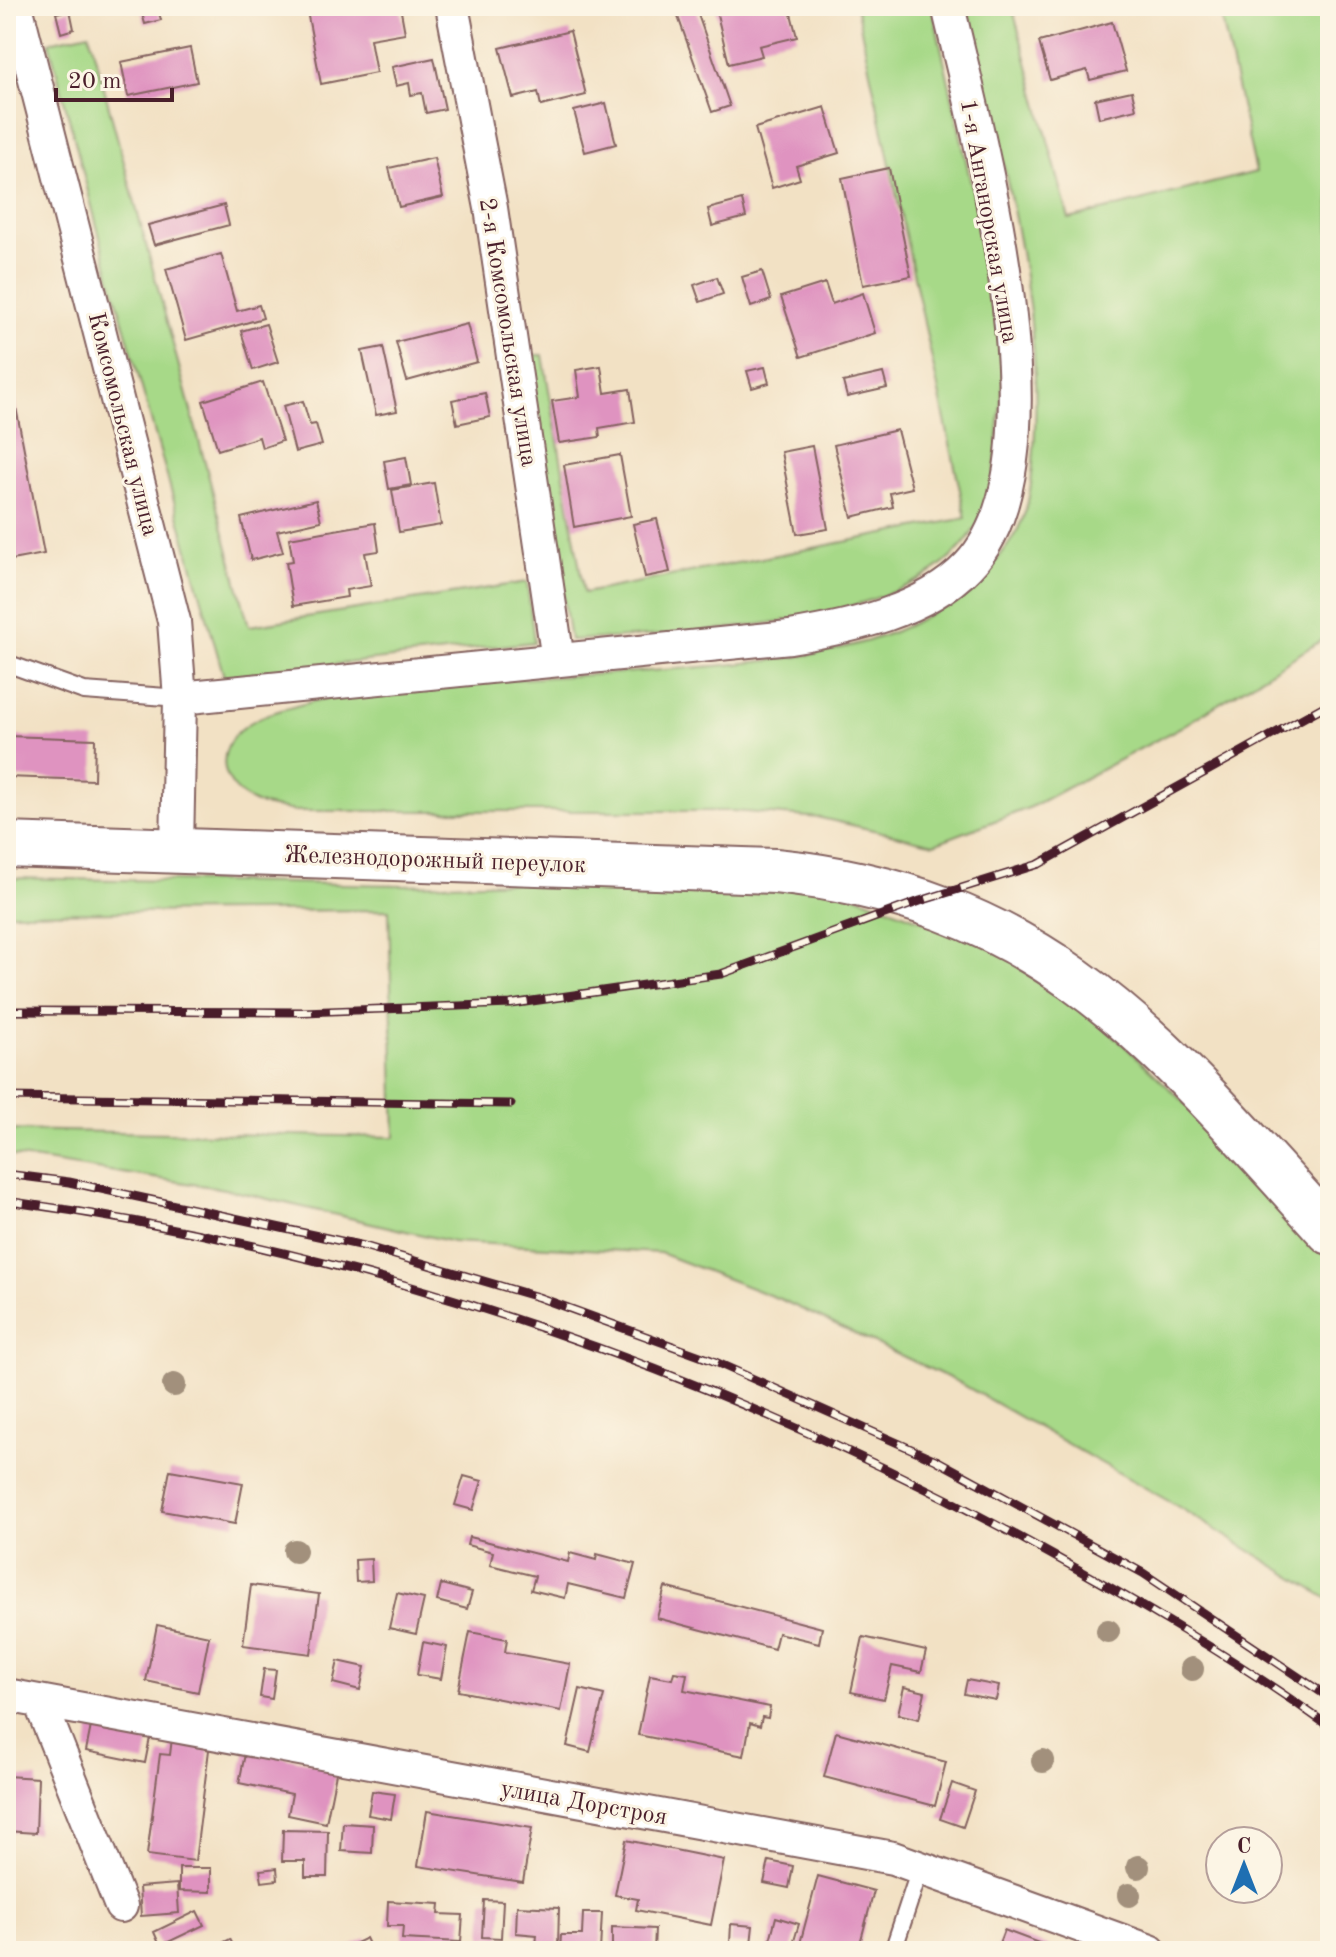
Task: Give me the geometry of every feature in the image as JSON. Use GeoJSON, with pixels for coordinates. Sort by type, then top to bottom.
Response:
{"type":"FeatureCollection","features":[{"type":"Feature","properties":{"kind":"street","name":"Комсомольская улица"},"geometry":{"type":"LineString","coordinates":[[16,6],[174,621],[180,698],[177,849]]}},
{"type":"Feature","properties":{"kind":"street","name":"2-я Комсомольская улица"},"geometry":{"type":"LineString","coordinates":[[452,6],[491,208],[558,660]]}},
{"type":"Feature","properties":{"kind":"street","name":"1-я Анганорская улица"},"geometry":{"type":"LineString","coordinates":[[180,698],[790,637],[880,617],[923,597],[966,568],[996,524],[1010,485],[1017,383],[1002,258],[948,6]]}},
{"type":"Feature","properties":{"kind":"street","name":"Железнодорожный переулок"},"geometry":{"type":"LineString","coordinates":[[6,845],[775,871],[863,884],[930,905],[999,933],[1078,979],[1162,1050],[1330,1232]]}},
{"type":"Feature","properties":{"kind":"street","name":"улица Дорстроя"},"geometry":{"type":"LineString","coordinates":[[6,1695],[893,1858],[1150,1951]]}},
{"type":"Feature","properties":{"kind":"street"},"geometry":{"type":"LineString","coordinates":[[40,1702],[121,1906]]}},
{"type":"Feature","properties":{"kind":"lane"},"geometry":{"type":"LineString","coordinates":[[6,663],[84,691],[180,698]]}},
{"type":"Feature","properties":{"kind":"lane"},"geometry":{"type":"LineString","coordinates":[[893,1951],[920,1869]]}},
{"type":"Feature","properties":{"kind":"green space"},"geometry":{"type":"Polygon","coordinates":[[[856,6],[932,6],[996,296],[1003,345],[1004,376],[996,461],[983,513],[964,544],[949,559],[915,582],[872,599],[768,623],[660,635],[570,640],[527,355],[543,355],[584,593],[966,518],[856,6]]]}},
{"type":"Feature","properties":{"kind":"green space"},"geometry":{"type":"Polygon","coordinates":[[[967,6],[1012,6],[1069,219],[1256,172],[1219,6],[1330,6],[1330,635],[1181,727],[1031,807],[934,844],[821,818],[733,811],[293,811],[256,803],[235,788],[225,768],[227,747],[244,727],[287,708],[332,697],[417,687],[767,661],[843,648],[907,626],[940,608],[970,586],[997,560],[1018,529],[1030,490],[1036,393],[1033,337],[1005,170],[967,6]]]}},
{"type":"Feature","properties":{"kind":"green space"},"geometry":{"type":"Polygon","coordinates":[[[89,33],[249,626],[527,582],[534,642],[224,677],[109,272],[49,42],[89,33]]]}},
{"type":"Feature","properties":{"kind":"green space"},"geometry":{"type":"Polygon","coordinates":[[[803,875],[1039,965],[1330,1240],[1330,1600],[1172,1503],[958,1382],[782,1300],[660,1253],[453,1242],[225,1189],[6,1155],[6,1130],[395,1137],[389,910],[6,913],[6,878],[403,885],[803,875]]]}},
{"type":"Feature","properties":{"kind":"building"},"geometry":{"type":"Polygon","coordinates":[[[140,6],[157,6],[161,20],[145,24],[140,6]]]}},
{"type":"Feature","properties":{"kind":"building"},"geometry":{"type":"Polygon","coordinates":[[[306,6],[400,6],[405,33],[370,39],[376,73],[321,84],[306,6]]]}},
{"type":"Feature","properties":{"kind":"building"},"geometry":{"type":"Polygon","coordinates":[[[695,6],[730,106],[712,112],[676,11],[695,6]]]}},
{"type":"Feature","properties":{"kind":"building"},"geometry":{"type":"Polygon","coordinates":[[[715,6],[789,6],[797,37],[759,46],[762,56],[729,64],[715,6]]]}},
{"type":"Feature","properties":{"kind":"building"},"geometry":{"type":"Polygon","coordinates":[[[70,10],[74,29],[61,33],[56,13],[70,10]]]}},
{"type":"Feature","properties":{"kind":"building"},"geometry":{"type":"Polygon","coordinates":[[[1112,22],[1126,71],[1090,80],[1087,70],[1050,80],[1039,42],[1112,22]]]}},
{"type":"Feature","properties":{"kind":"building"},"geometry":{"type":"Polygon","coordinates":[[[570,31],[586,95],[541,106],[538,92],[513,98],[500,48],[570,31]]]}},
{"type":"Feature","properties":{"kind":"building"},"geometry":{"type":"Polygon","coordinates":[[[190,48],[197,82],[128,96],[121,62],[190,48]]]}},
{"type":"Feature","properties":{"kind":"building"},"geometry":{"type":"Polygon","coordinates":[[[434,58],[445,109],[426,113],[422,93],[411,95],[409,83],[396,86],[392,67],[434,58]]]}},
{"type":"Feature","properties":{"kind":"building"},"geometry":{"type":"Polygon","coordinates":[[[1132,91],[1136,109],[1099,118],[1095,99],[1132,91]]]}},
{"type":"Feature","properties":{"kind":"building"},"geometry":{"type":"Polygon","coordinates":[[[606,103],[616,144],[585,152],[574,111],[606,103]]]}},
{"type":"Feature","properties":{"kind":"building"},"geometry":{"type":"Polygon","coordinates":[[[825,107],[839,153],[796,166],[800,179],[772,188],[755,128],[825,107]]]}},
{"type":"Feature","properties":{"kind":"building"},"geometry":{"type":"Polygon","coordinates":[[[434,158],[443,197],[399,207],[389,168],[434,158]]]}},
{"type":"Feature","properties":{"kind":"building"},"geometry":{"type":"Polygon","coordinates":[[[889,168],[911,276],[863,285],[842,178],[889,168]]]}},
{"type":"Feature","properties":{"kind":"building"},"geometry":{"type":"Polygon","coordinates":[[[742,200],[746,217],[712,226],[708,209],[742,200]]]}},
{"type":"Feature","properties":{"kind":"building"},"geometry":{"type":"Polygon","coordinates":[[[224,205],[229,225],[154,245],[148,225],[224,205]]]}},
{"type":"Feature","properties":{"kind":"building"},"geometry":{"type":"Polygon","coordinates":[[[221,254],[237,311],[259,305],[263,318],[186,340],[166,269],[221,254]]]}},
{"type":"Feature","properties":{"kind":"building"},"geometry":{"type":"Polygon","coordinates":[[[762,271],[771,300],[751,307],[742,277],[762,271]]]}},
{"type":"Feature","properties":{"kind":"building"},"geometry":{"type":"Polygon","coordinates":[[[717,277],[723,294],[700,302],[694,285],[717,277]]]}},
{"type":"Feature","properties":{"kind":"building"},"geometry":{"type":"Polygon","coordinates":[[[825,283],[832,304],[863,293],[875,333],[801,357],[781,297],[825,283]]]}},
{"type":"Feature","properties":{"kind":"building"},"geometry":{"type":"Polygon","coordinates":[[[266,324],[278,362],[253,370],[241,331],[266,324]]]}},
{"type":"Feature","properties":{"kind":"building"},"geometry":{"type":"Polygon","coordinates":[[[467,324],[477,362],[407,381],[396,342],[467,324]]]}},
{"type":"Feature","properties":{"kind":"building"},"geometry":{"type":"Polygon","coordinates":[[[383,347],[397,411],[376,415],[362,351],[383,347]]]}},
{"type":"Feature","properties":{"kind":"building"},"geometry":{"type":"Polygon","coordinates":[[[6,355],[44,554],[6,561],[6,355]]]}},
{"type":"Feature","properties":{"kind":"building"},"geometry":{"type":"Polygon","coordinates":[[[601,366],[605,393],[630,389],[635,422],[599,428],[600,437],[559,443],[552,401],[580,397],[576,370],[601,366]]]}},
{"type":"Feature","properties":{"kind":"building"},"geometry":{"type":"Polygon","coordinates":[[[765,367],[769,383],[752,388],[747,371],[765,367]]]}},
{"type":"Feature","properties":{"kind":"building"},"geometry":{"type":"Polygon","coordinates":[[[883,373],[887,388],[847,397],[843,382],[883,373]]]}},
{"type":"Feature","properties":{"kind":"building"},"geometry":{"type":"Polygon","coordinates":[[[263,382],[282,441],[262,448],[259,437],[218,450],[203,401],[263,382]]]}},
{"type":"Feature","properties":{"kind":"building"},"geometry":{"type":"Polygon","coordinates":[[[485,393],[490,417],[457,424],[452,400],[485,393]]]}},
{"type":"Feature","properties":{"kind":"building"},"geometry":{"type":"Polygon","coordinates":[[[303,401],[310,425],[316,424],[322,445],[295,452],[283,406],[303,401]]]}},
{"type":"Feature","properties":{"kind":"building"},"geometry":{"type":"Polygon","coordinates":[[[897,430],[912,488],[890,493],[893,507],[852,517],[834,445],[897,430]]]}},
{"type":"Feature","properties":{"kind":"building"},"geometry":{"type":"Polygon","coordinates":[[[812,446],[828,529],[797,534],[781,452],[812,446]]]}},
{"type":"Feature","properties":{"kind":"building"},"geometry":{"type":"Polygon","coordinates":[[[620,455],[631,516],[574,527],[564,465],[620,455]]]}},
{"type":"Feature","properties":{"kind":"building"},"geometry":{"type":"Polygon","coordinates":[[[406,457],[411,485],[389,489],[384,461],[406,457]]]}},
{"type":"Feature","properties":{"kind":"building"},"geometry":{"type":"Polygon","coordinates":[[[434,483],[441,525],[399,532],[392,490],[434,483]]]}},
{"type":"Feature","properties":{"kind":"building"},"geometry":{"type":"Polygon","coordinates":[[[316,500],[321,521],[277,531],[283,552],[251,560],[241,518],[316,500]]]}},
{"type":"Feature","properties":{"kind":"building"},"geometry":{"type":"Polygon","coordinates":[[[657,519],[670,572],[645,577],[633,524],[657,519]]]}},
{"type":"Feature","properties":{"kind":"building"},"geometry":{"type":"Polygon","coordinates":[[[375,523],[379,551],[365,553],[371,586],[346,590],[347,597],[293,606],[286,562],[293,561],[289,538],[375,523]]]}},
{"type":"Feature","properties":{"kind":"building"},"geometry":{"type":"Polygon","coordinates":[[[6,736],[95,739],[94,780],[6,777],[6,736]]]}},
{"type":"Feature","properties":{"kind":"building"},"geometry":{"type":"Polygon","coordinates":[[[170,1470],[243,1483],[235,1524],[162,1511],[170,1470]]]}},
{"type":"Feature","properties":{"kind":"building"},"geometry":{"type":"Polygon","coordinates":[[[464,1476],[482,1481],[473,1510],[455,1505],[464,1476]]]}},
{"type":"Feature","properties":{"kind":"building"},"geometry":{"type":"Polygon","coordinates":[[[469,1537],[568,1562],[570,1553],[596,1560],[597,1554],[635,1564],[626,1598],[568,1584],[565,1598],[531,1590],[535,1576],[490,1565],[493,1552],[467,1545],[469,1537]]]}},
{"type":"Feature","properties":{"kind":"building"},"geometry":{"type":"Polygon","coordinates":[[[371,1559],[372,1581],[356,1582],[355,1560],[371,1559]]]}},
{"type":"Feature","properties":{"kind":"building"},"geometry":{"type":"Polygon","coordinates":[[[441,1584],[472,1592],[467,1609],[437,1601],[441,1584]]]}},
{"type":"Feature","properties":{"kind":"building"},"geometry":{"type":"Polygon","coordinates":[[[251,1585],[319,1594],[311,1654],[243,1645],[251,1585]]]}},
{"type":"Feature","properties":{"kind":"building"},"geometry":{"type":"Polygon","coordinates":[[[665,1587],[822,1628],[819,1643],[778,1633],[774,1649],[657,1618],[665,1587]]]}},
{"type":"Feature","properties":{"kind":"building"},"geometry":{"type":"Polygon","coordinates":[[[397,1593],[424,1599],[416,1634],[389,1628],[397,1593]]]}},
{"type":"Feature","properties":{"kind":"building"},"geometry":{"type":"Polygon","coordinates":[[[157,1625],[209,1636],[198,1692],[146,1681],[157,1625]]]}},
{"type":"Feature","properties":{"kind":"building"},"geometry":{"type":"Polygon","coordinates":[[[470,1632],[507,1639],[505,1652],[570,1664],[561,1711],[458,1691],[470,1632]]]}},
{"type":"Feature","properties":{"kind":"building"},"geometry":{"type":"Polygon","coordinates":[[[863,1637],[926,1651],[921,1672],[892,1666],[884,1699],[851,1692],[863,1637]]]}},
{"type":"Feature","properties":{"kind":"building"},"geometry":{"type":"Polygon","coordinates":[[[423,1642],[447,1647],[441,1679],[417,1675],[423,1642]]]}},
{"type":"Feature","properties":{"kind":"building"},"geometry":{"type":"Polygon","coordinates":[[[338,1661],[365,1667],[360,1690],[333,1683],[338,1661]]]}},
{"type":"Feature","properties":{"kind":"building"},"geometry":{"type":"Polygon","coordinates":[[[264,1669],[276,1670],[272,1699],[260,1697],[264,1669]]]}},
{"type":"Feature","properties":{"kind":"building"},"geometry":{"type":"Polygon","coordinates":[[[674,1672],[687,1674],[684,1690],[770,1707],[768,1718],[762,1717],[760,1726],[750,1723],[744,1756],[638,1735],[650,1675],[672,1679],[674,1672]]]}},
{"type":"Feature","properties":{"kind":"building"},"geometry":{"type":"Polygon","coordinates":[[[967,1680],[999,1686],[996,1700],[964,1694],[967,1680]]]}},
{"type":"Feature","properties":{"kind":"building"},"geometry":{"type":"Polygon","coordinates":[[[904,1687],[925,1692],[919,1719],[898,1714],[904,1687]]]}},
{"type":"Feature","properties":{"kind":"building"},"geometry":{"type":"Polygon","coordinates":[[[580,1689],[604,1695],[590,1752],[567,1746],[580,1689]]]}},
{"type":"Feature","properties":{"kind":"building"},"geometry":{"type":"Polygon","coordinates":[[[93,1716],[152,1727],[145,1763],[86,1751],[93,1716]]]}},
{"type":"Feature","properties":{"kind":"building"},"geometry":{"type":"Polygon","coordinates":[[[836,1732],[946,1762],[935,1806],[824,1777],[836,1732]]]}},
{"type":"Feature","properties":{"kind":"building"},"geometry":{"type":"Polygon","coordinates":[[[172,1738],[210,1742],[195,1861],[147,1855],[160,1754],[170,1755],[172,1738]]]}},
{"type":"Feature","properties":{"kind":"building"},"geometry":{"type":"Polygon","coordinates":[[[246,1749],[337,1768],[326,1823],[288,1815],[292,1794],[239,1783],[246,1749]]]}},
{"type":"Feature","properties":{"kind":"building"},"geometry":{"type":"Polygon","coordinates":[[[6,1776],[38,1778],[36,1833],[6,1831],[6,1776]]]}},
{"type":"Feature","properties":{"kind":"building"},"geometry":{"type":"Polygon","coordinates":[[[952,1783],[975,1791],[963,1827],[940,1819],[952,1783]]]}},
{"type":"Feature","properties":{"kind":"building"},"geometry":{"type":"Polygon","coordinates":[[[372,1791],[395,1794],[391,1819],[368,1815],[372,1791]]]}},
{"type":"Feature","properties":{"kind":"building"},"geometry":{"type":"Polygon","coordinates":[[[427,1811],[532,1828],[523,1882],[418,1866],[427,1811]]]}},
{"type":"Feature","properties":{"kind":"building"},"geometry":{"type":"Polygon","coordinates":[[[343,1823],[373,1825],[372,1853],[341,1851],[343,1823]]]}},
{"type":"Feature","properties":{"kind":"building"},"geometry":{"type":"Polygon","coordinates":[[[283,1830],[328,1831],[327,1877],[305,1877],[305,1861],[282,1861],[283,1830]]]}},
{"type":"Feature","properties":{"kind":"building"},"geometry":{"type":"Polygon","coordinates":[[[626,1840],[724,1860],[711,1925],[636,1910],[638,1899],[615,1895],[626,1840]]]}},
{"type":"Feature","properties":{"kind":"building"},"geometry":{"type":"Polygon","coordinates":[[[769,1861],[793,1866],[789,1888],[764,1883],[769,1861]]]}},
{"type":"Feature","properties":{"kind":"building"},"geometry":{"type":"Polygon","coordinates":[[[179,1868],[211,1868],[211,1892],[179,1891],[179,1868]]]}},
{"type":"Feature","properties":{"kind":"building"},"geometry":{"type":"Polygon","coordinates":[[[277,1868],[278,1880],[262,1882],[260,1870],[277,1868]]]}},
{"type":"Feature","properties":{"kind":"building"},"geometry":{"type":"Polygon","coordinates":[[[818,1876],[874,1891],[858,1951],[798,1951],[818,1876]]]}},
{"type":"Feature","properties":{"kind":"building"},"geometry":{"type":"Polygon","coordinates":[[[177,1884],[179,1913],[141,1916],[139,1887],[177,1884]]]}},
{"type":"Feature","properties":{"kind":"building"},"geometry":{"type":"Polygon","coordinates":[[[484,1900],[503,1901],[501,1938],[482,1937],[484,1900]]]}},
{"type":"Feature","properties":{"kind":"building"},"geometry":{"type":"Polygon","coordinates":[[[388,1901],[440,1904],[439,1914],[463,1915],[461,1942],[402,1939],[403,1926],[387,1926],[388,1901]]]}},
{"type":"Feature","properties":{"kind":"building"},"geometry":{"type":"Polygon","coordinates":[[[517,1906],[559,1908],[558,1947],[536,1946],[537,1935],[516,1933],[517,1906]]]}},
{"type":"Feature","properties":{"kind":"building"},"geometry":{"type":"Polygon","coordinates":[[[197,1911],[204,1925],[160,1946],[154,1932],[197,1911]]]}},
{"type":"Feature","properties":{"kind":"building"},"geometry":{"type":"Polygon","coordinates":[[[583,1913],[602,1913],[600,1951],[560,1951],[561,1935],[582,1935],[583,1913]]]}},
{"type":"Feature","properties":{"kind":"building"},"geometry":{"type":"Polygon","coordinates":[[[776,1917],[799,1924],[791,1951],[768,1948],[776,1917]]]}},
{"type":"Feature","properties":{"kind":"building"},"geometry":{"type":"Polygon","coordinates":[[[731,1924],[753,1926],[751,1944],[730,1943],[731,1924]]]}},
{"type":"Feature","properties":{"kind":"building"},"geometry":{"type":"Polygon","coordinates":[[[612,1927],[655,1929],[654,1951],[612,1951],[612,1927]]]}},
{"type":"Feature","properties":{"kind":"building"},"geometry":{"type":"Polygon","coordinates":[[[1004,1930],[1060,1951],[996,1951],[1004,1930]]]}},
{"type":"Feature","properties":{"kind":"building"},"geometry":{"type":"Polygon","coordinates":[[[6,1935],[17,1951],[6,1951],[6,1935]]]}},
{"type":"Feature","properties":{"kind":"building"},"geometry":{"type":"Polygon","coordinates":[[[366,1938],[372,1951],[339,1951],[366,1938]]]}},
{"type":"Feature","properties":{"kind":"building"},"geometry":{"type":"Polygon","coordinates":[[[230,1939],[236,1951],[207,1951],[230,1939]]]}},
{"type":"Feature","properties":{"kind":"railway"},"geometry":{"type":"LineString","coordinates":[[6,1011],[304,1012],[511,1004],[721,974],[920,901],[1039,864],[1330,703]]}},
{"type":"Feature","properties":{"kind":"railway"},"geometry":{"type":"LineString","coordinates":[[6,1097],[511,1104]]}},
{"type":"Feature","properties":{"kind":"railway"},"geometry":{"type":"LineString","coordinates":[[6,1174],[69,1182],[364,1246],[538,1297],[711,1360],[936,1460],[1143,1573],[1330,1698]]}},
{"type":"Feature","properties":{"kind":"railway"},"geometry":{"type":"LineString","coordinates":[[6,1201],[141,1222],[274,1251],[406,1285],[536,1326],[664,1373],[790,1425],[1034,1545],[1185,1632],[1330,1727]]}}]}
